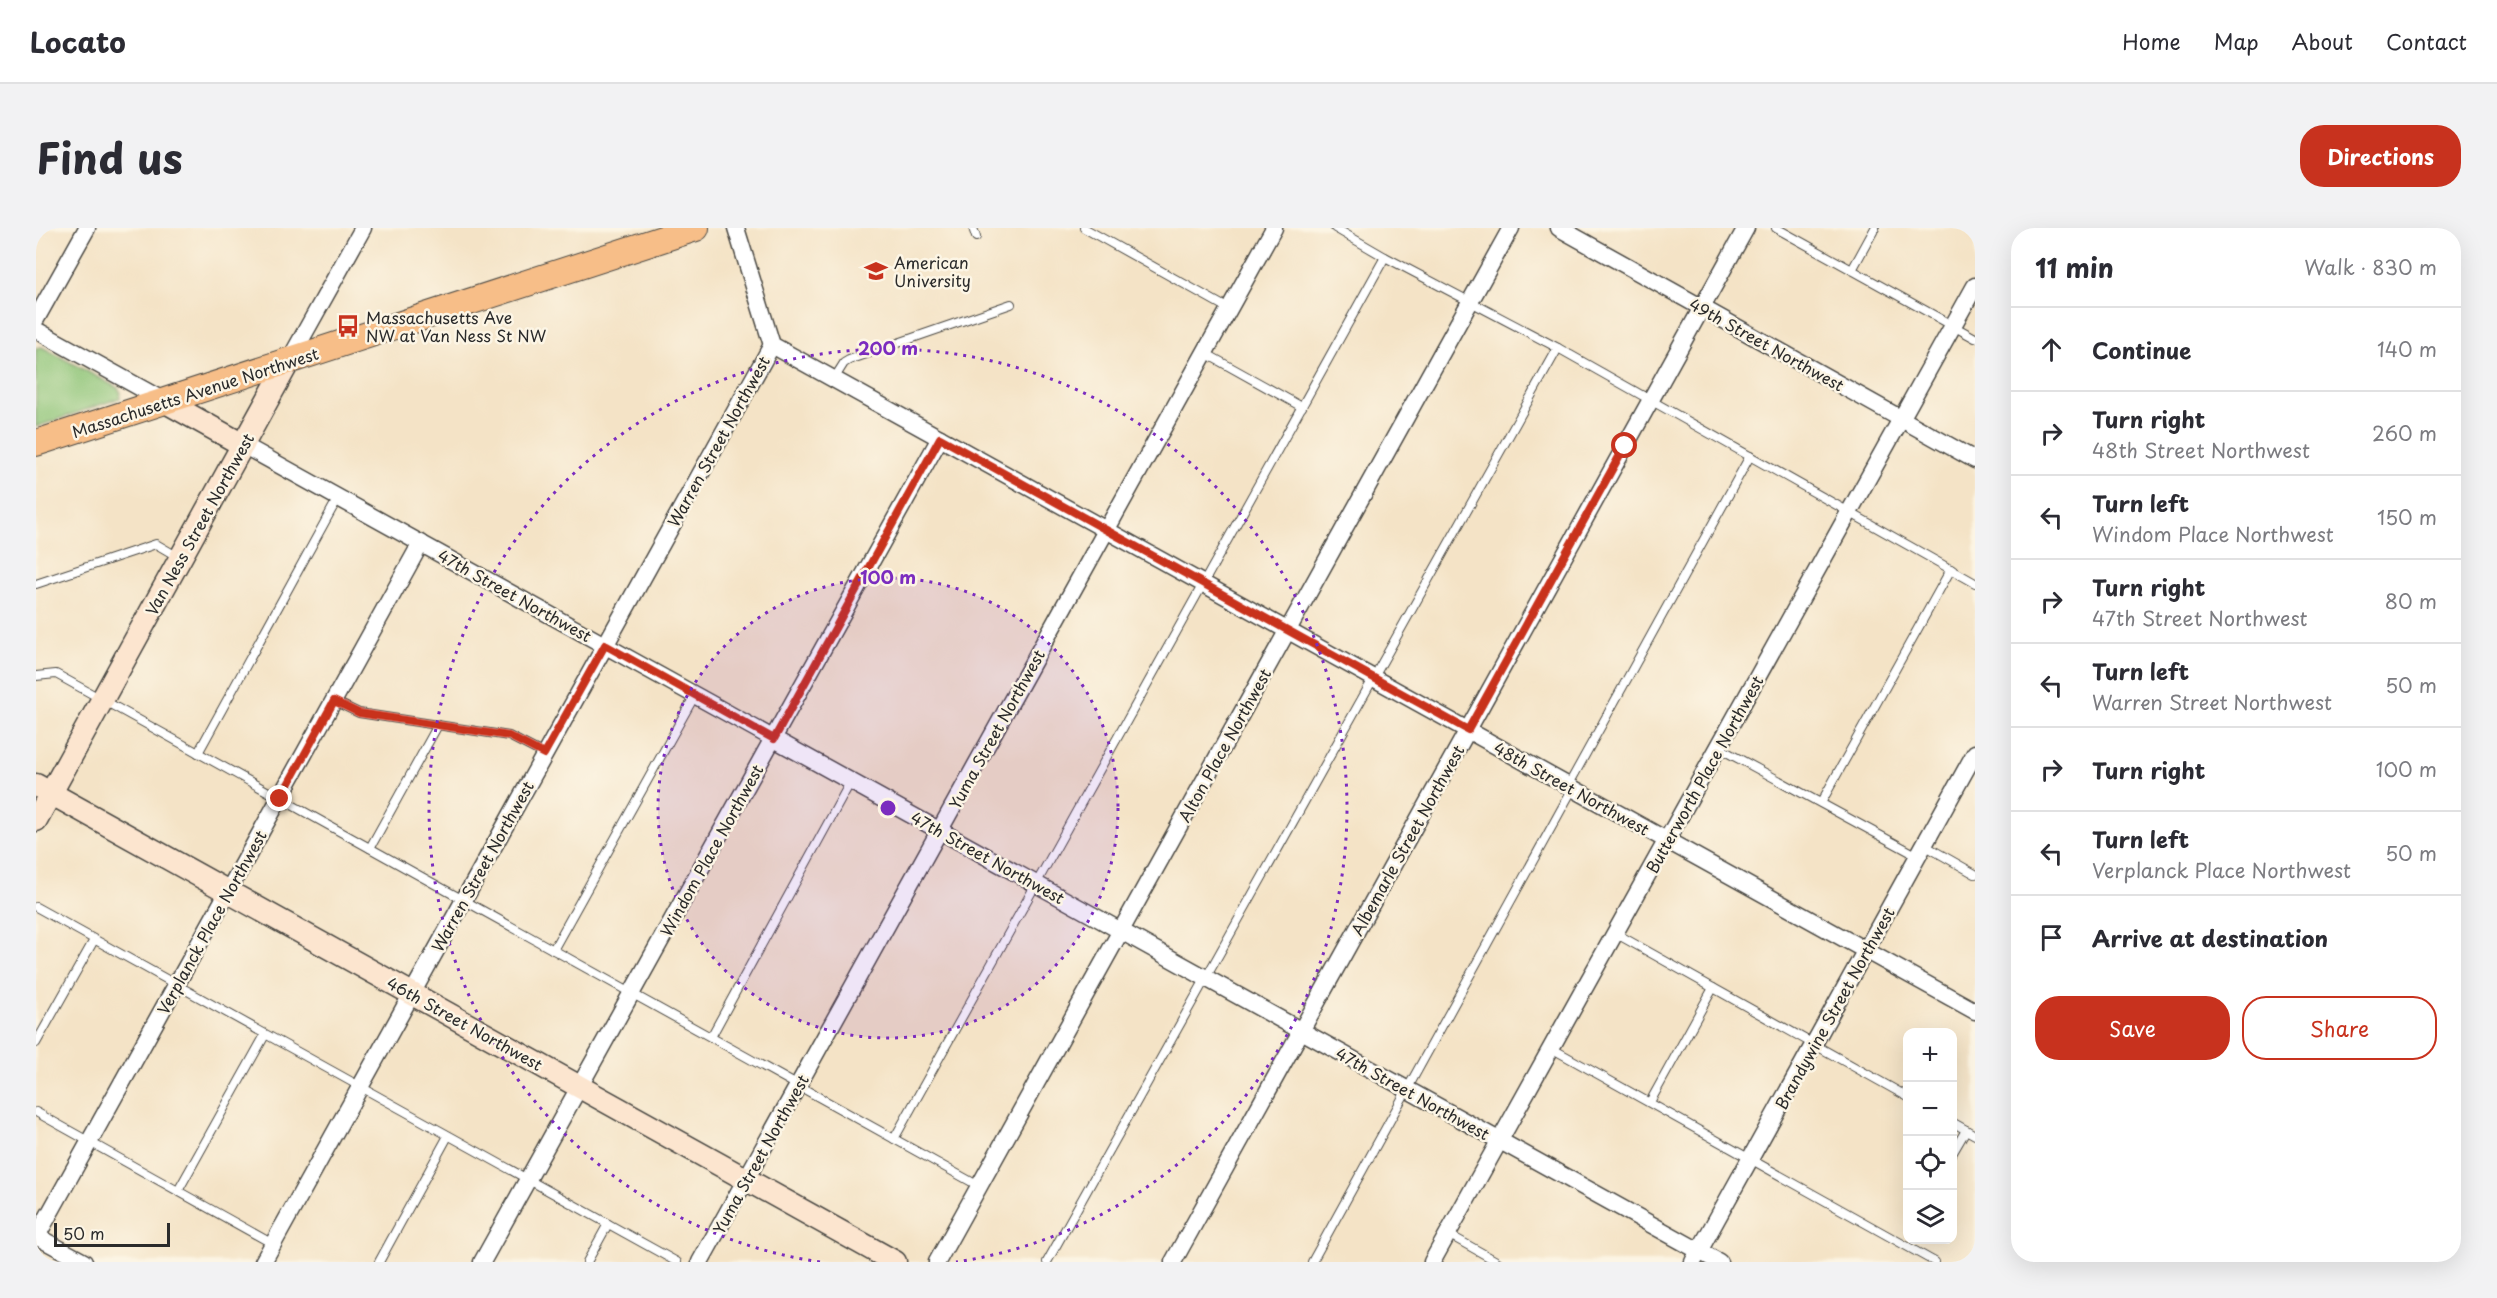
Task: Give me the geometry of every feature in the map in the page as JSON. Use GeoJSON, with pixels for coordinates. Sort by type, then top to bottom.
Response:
{"type":"FeatureCollection","features":[{"type":"Feature","properties":{"kind":"main road","name":"Massachusetts Avenue Northwest"},"geometry":{"type":"LineString","coordinates":[[36,443],[696,228]]}},
{"type":"Feature","properties":{"kind":"street","name":"Van Ness Street Northwest"},"geometry":{"type":"LineString","coordinates":[[36,820],[43,789],[102,700],[363,228]]}},
{"type":"Feature","properties":{"kind":"street"},"geometry":{"type":"LineString","coordinates":[[736,228],[772,345]]}},
{"type":"Feature","properties":{"kind":"street","name":"Yuma Street Northwest"},"geometry":{"type":"LineString","coordinates":[[700,1262],[1274,228]]}},
{"type":"Feature","properties":{"kind":"street","name":"Alton Place Northwest"},"geometry":{"type":"LineString","coordinates":[[937,1262],[1511,228]]}},
{"type":"Feature","properties":{"kind":"street","name":"49th Street Northwest"},"geometry":{"type":"LineString","coordinates":[[1559,228],[1975,460]]}},
{"type":"Feature","properties":{"kind":"street","name":"Albemarle Street Northwest"},"geometry":{"type":"LineString","coordinates":[[1173,1262],[1746,228]]}},
{"type":"Feature","properties":{"kind":"street"},"geometry":{"type":"LineString","coordinates":[[36,320],[83,229]]}},
{"type":"Feature","properties":{"kind":"street","name":"Butterworth Place Northwest"},"geometry":{"type":"LineString","coordinates":[[1432,1262],[1975,286]]}},
{"type":"Feature","properties":{"kind":"street","name":"47th Street Northwest"},"geometry":{"type":"LineString","coordinates":[[36,330],[1407,1089],[1696,1257],[1719,1262]]}},
{"type":"Feature","properties":{"kind":"street","name":"48th Street Northwest"},"geometry":{"type":"LineString","coordinates":[[772,345],[1975,1011]]}},
{"type":"Feature","properties":{"kind":"street","name":"Warren Street Northwest"},"geometry":{"type":"LineString","coordinates":[[263,1262],[772,345]]}},
{"type":"Feature","properties":{"kind":"street","name":"Windom Place Northwest"},"geometry":{"type":"LineString","coordinates":[[482,1262],[940,438]]}},
{"type":"Feature","properties":{"kind":"street","name":"Verplanck Place Northwest"},"geometry":{"type":"LineString","coordinates":[[36,1237],[421,543]]}},
{"type":"Feature","properties":{"kind":"street","name":"Brandywine Street Northwest"},"geometry":{"type":"LineString","coordinates":[[1696,1257],[1975,753]]}},
{"type":"Feature","properties":{"kind":"street","name":"46th Street Northwest"},"geometry":{"type":"LineString","coordinates":[[43,789],[895,1262]]}},
{"type":"Feature","properties":{"kind":"street"},"geometry":{"type":"LineString","coordinates":[[36,1237],[84,1262]]}},
{"type":"Feature","properties":{"kind":"lane"},"geometry":{"type":"LineString","coordinates":[[1084,228],[1229,309]]}},
{"type":"Feature","properties":{"kind":"lane"},"geometry":{"type":"LineString","coordinates":[[1335,228],[1385,257],[1558,348],[1975,583]]}},
{"type":"Feature","properties":{"kind":"lane"},"geometry":{"type":"LineString","coordinates":[[1776,228],[1975,338]]}},
{"type":"Feature","properties":{"kind":"lane"},"geometry":{"type":"LineString","coordinates":[[1852,270],[1875,228]]}},
{"type":"Feature","properties":{"kind":"lane"},"geometry":{"type":"LineString","coordinates":[[894,1139],[1385,257]]}},
{"type":"Feature","properties":{"kind":"lane"},"geometry":{"type":"LineString","coordinates":[[834,379],[844,363],[849,360],[1011,304]]}},
{"type":"Feature","properties":{"kind":"lane"},"geometry":{"type":"LineString","coordinates":[[1047,1262],[1558,348]]}},
{"type":"Feature","properties":{"kind":"lane"},"geometry":{"type":"LineString","coordinates":[[1205,353],[1302,407]]}},
{"type":"Feature","properties":{"kind":"lane"},"geometry":{"type":"LineString","coordinates":[[1312,1262],[1750,456]]}},
{"type":"Feature","properties":{"kind":"lane"},"geometry":{"type":"LineString","coordinates":[[198,753],[338,498]]}},
{"type":"Feature","properties":{"kind":"lane"},"geometry":{"type":"LineString","coordinates":[[36,584],[156,544],[181,558]]}},
{"type":"Feature","properties":{"kind":"lane"},"geometry":{"type":"LineString","coordinates":[[1821,803],[1952,569]]}},
{"type":"Feature","properties":{"kind":"lane"},"geometry":{"type":"LineString","coordinates":[[36,676],[56,674],[979,1186]]}},
{"type":"Feature","properties":{"kind":"lane"},"geometry":{"type":"LineString","coordinates":[[553,950],[695,695]]}},
{"type":"Feature","properties":{"kind":"lane"},"geometry":{"type":"LineString","coordinates":[[334,701],[359,713],[509,736],[544,754]]}},
{"type":"Feature","properties":{"kind":"lane"},"geometry":{"type":"LineString","coordinates":[[370,848],[438,725]]}},
{"type":"Feature","properties":{"kind":"lane"},"geometry":{"type":"LineString","coordinates":[[1719,748],[1821,803],[1975,874]]}},
{"type":"Feature","properties":{"kind":"lane"},"geometry":{"type":"LineString","coordinates":[[711,1037],[851,782]]}},
{"type":"Feature","properties":{"kind":"lane"},"geometry":{"type":"LineString","coordinates":[[36,907],[677,1262]]}},
{"type":"Feature","properties":{"kind":"lane"},"geometry":{"type":"LineString","coordinates":[[1615,933],[1903,1094]]}},
{"type":"Feature","properties":{"kind":"lane"},"geometry":{"type":"LineString","coordinates":[[36,1043],[94,940]]}},
{"type":"Feature","properties":{"kind":"lane"},"geometry":{"type":"LineString","coordinates":[[1650,1102],[1713,988]]}},
{"type":"Feature","properties":{"kind":"lane"},"geometry":{"type":"LineString","coordinates":[[178,1191],[265,1035]]}},
{"type":"Feature","properties":{"kind":"lane"},"geometry":{"type":"LineString","coordinates":[[1551,1048],[1935,1262]]}},
{"type":"Feature","properties":{"kind":"lane"},"geometry":{"type":"LineString","coordinates":[[36,1112],[273,1244]]}},
{"type":"Feature","properties":{"kind":"lane"},"geometry":{"type":"LineString","coordinates":[[1957,1124],[1975,1135]]}},
{"type":"Feature","properties":{"kind":"lane"},"geometry":{"type":"LineString","coordinates":[[1957,1147],[1966,1130]]}},
{"type":"Feature","properties":{"kind":"lane"},"geometry":{"type":"LineString","coordinates":[[379,1262],[448,1136]]}},
{"type":"Feature","properties":{"kind":"lane"},"geometry":{"type":"LineString","coordinates":[[587,1262],[608,1224]]}},
{"type":"Feature","properties":{"kind":"lane"},"geometry":{"type":"LineString","coordinates":[[1448,1234],[1498,1262]]}},
{"type":"Feature","properties":{"kind":"green space"},"geometry":{"type":"Polygon","coordinates":[[[42,347],[118,388],[121,393],[120,398],[36,427],[36,348],[42,347]]]}},
{"type":"Feature","properties":{"kind":"place","name":"American University"},"geometry":{"type":"Point","coordinates":[876,271]}},
{"type":"Feature","properties":{"kind":"place","name":"Massachusetts Ave NW at Van Ness St NW"},"geometry":{"type":"Point","coordinates":[348,326]}},
{"type":"Feature","properties":{"kind":"route"},"geometry":{"type":"LineString","coordinates":[[280,799],[334,701],[359,713],[509,736],[544,754],[605,645],[774,739],[940,438],[1468,730],[1625,446]]}}]}
